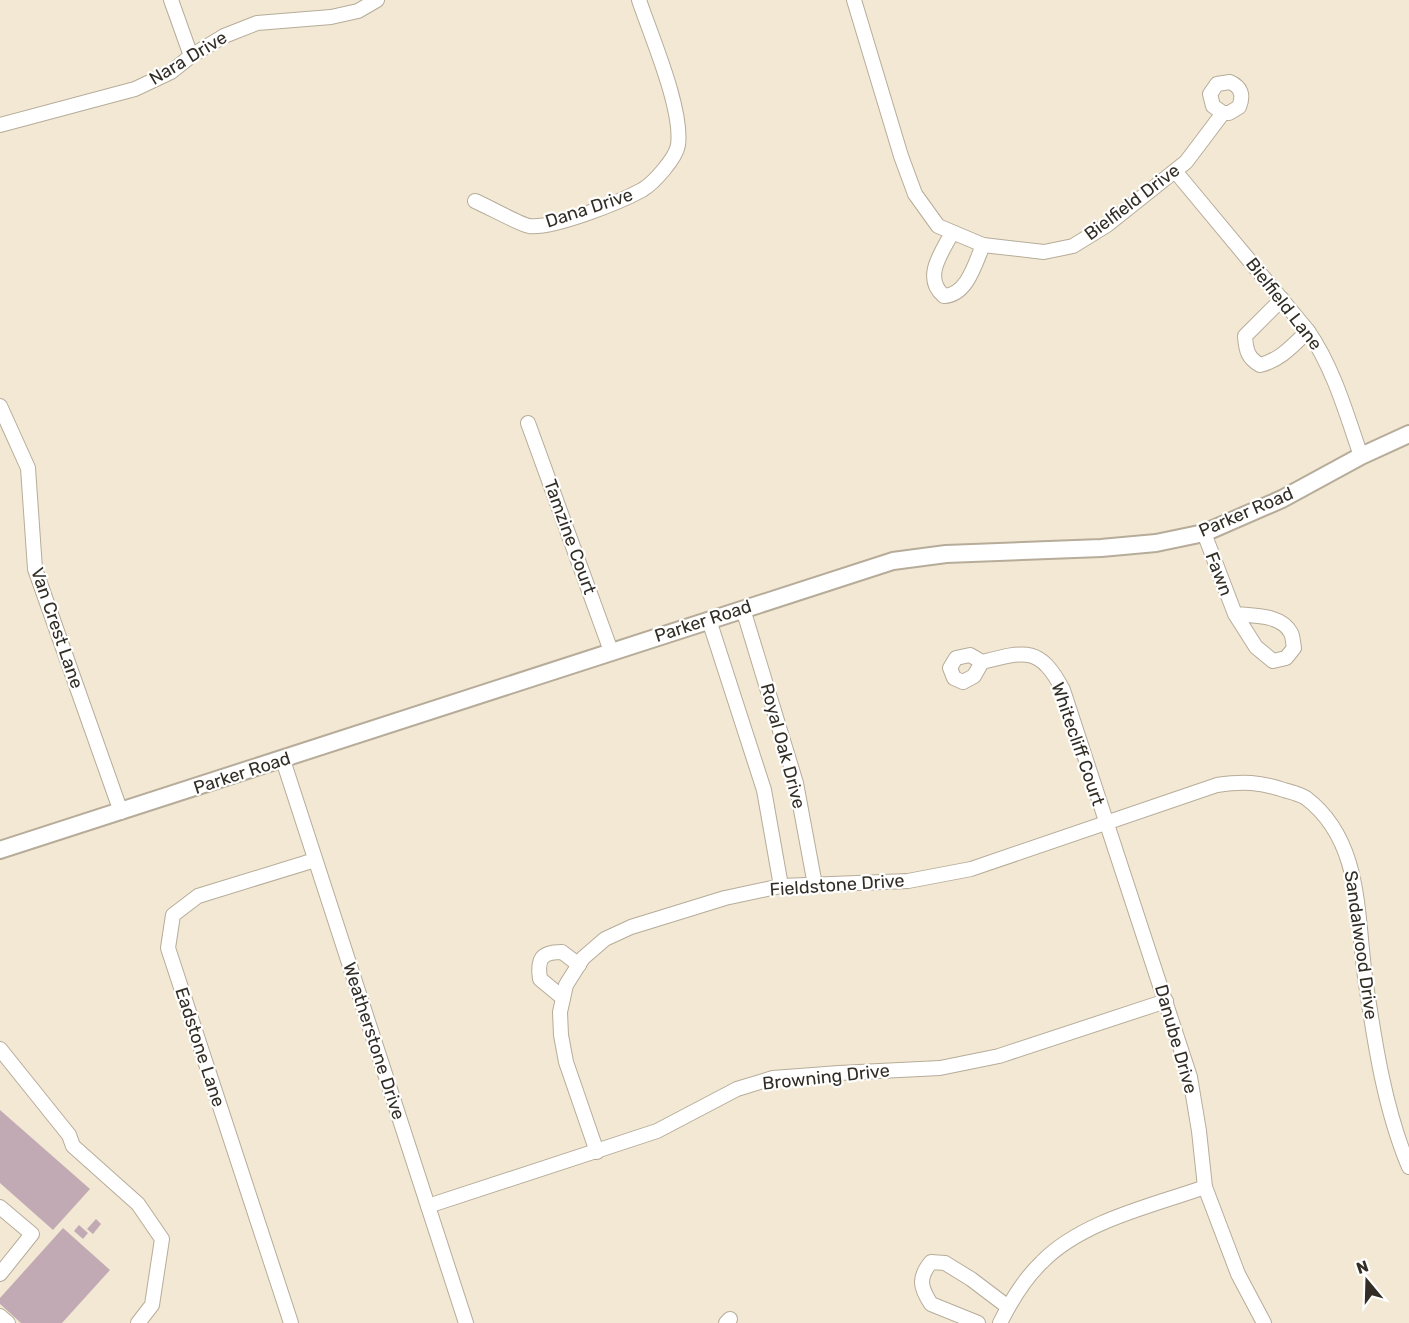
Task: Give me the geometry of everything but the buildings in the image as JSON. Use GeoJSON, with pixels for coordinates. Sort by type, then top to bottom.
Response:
{"type":"FeatureCollection","features":[{"type":"Feature","properties":{"kind":"main road","name":"Parker Road"},"geometry":{"type":"LineString","coordinates":[[0,850],[893,561],[946,554],[1101,549],[1156,543],[1204,533],[1282,499],[1361,456],[1409,434]]}},
{"type":"Feature","properties":{"kind":"street"},"geometry":{"type":"LineString","coordinates":[[171,0],[191,56]]}},
{"type":"Feature","properties":{"kind":"street","name":"Nara Drive"},"geometry":{"type":"LineString","coordinates":[[0,125],[135,89],[171,72],[191,56],[224,36],[257,23],[331,17],[358,11],[377,0]]}},
{"type":"Feature","properties":{"kind":"street","name":"Dana Drive"},"geometry":{"type":"LineString","coordinates":[[476,201],[529,226],[554,223],[600,208],[643,189],[660,175],[678,146],[676,115],[672,96],[639,0]]}},
{"type":"Feature","properties":{"kind":"street","name":"Bielfield Drive"},"geometry":{"type":"LineString","coordinates":[[854,0],[901,156],[915,194],[938,226],[983,245],[1044,252],[1073,246],[1107,225],[1186,162],[1223,113]]}},
{"type":"Feature","properties":{"kind":"street","name":"Bielfield Lane"},"geometry":{"type":"LineString","coordinates":[[1174,171],[1282,299],[1321,350],[1333,375],[1361,456]]}},
{"type":"Feature","properties":{"kind":"street"},"geometry":{"type":"LineString","coordinates":[[952,233],[934,267],[934,281],[937,290],[944,296],[960,290],[983,245]]}},
{"type":"Feature","properties":{"kind":"street"},"geometry":{"type":"LineString","coordinates":[[1282,299],[1245,336],[1250,359],[1260,365],[1272,362],[1308,331]]}},
{"type":"Feature","properties":{"kind":"street","name":"Van Crest Lane"},"geometry":{"type":"LineString","coordinates":[[0,406],[28,468],[35,569],[121,812]]}},
{"type":"Feature","properties":{"kind":"street","name":"Tamzine Court"},"geometry":{"type":"LineString","coordinates":[[528,423],[611,651]]}},
{"type":"Feature","properties":{"kind":"street","name":"Fawn"},"geometry":{"type":"LineString","coordinates":[[1204,533],[1234,614]]}},
{"type":"Feature","properties":{"kind":"street","name":"Royal Oak Drive"},"geometry":{"type":"LineString","coordinates":[[743,609],[796,783],[815,885]]}},
{"type":"Feature","properties":{"kind":"street","name":"Royal Oak Drive"},"geometry":{"type":"LineString","coordinates":[[709,620],[764,790],[781,886]]}},
{"type":"Feature","properties":{"kind":"street","name":"Whitecliff Court"},"geometry":{"type":"LineString","coordinates":[[982,662],[1015,654],[1036,656],[1052,670],[1063,690],[1105,822]]}},
{"type":"Feature","properties":{"kind":"street","name":"Weatherstone Drive"},"geometry":{"type":"LineString","coordinates":[[283,759],[466,1323]]}},
{"type":"Feature","properties":{"kind":"street","name":"Sandalwood Drive"},"geometry":{"type":"LineString","coordinates":[[1105,822],[1217,785],[1239,781],[1262,783],[1305,797],[1326,818],[1343,843],[1350,869],[1361,926],[1365,981],[1375,1039],[1387,1098],[1407,1159]]}},
{"type":"Feature","properties":{"kind":"street","name":"Fieldstone Drive"},"geometry":{"type":"LineString","coordinates":[[597,1152],[566,1062],[560,1012],[566,985],[583,958],[605,939],[631,927],[725,898],[781,886],[908,881],[971,869],[1105,822]]}},
{"type":"Feature","properties":{"kind":"street","name":"Danube Drive"},"geometry":{"type":"LineString","coordinates":[[1105,822],[1190,1077],[1205,1187],[1238,1274],[1264,1323]]}},
{"type":"Feature","properties":{"kind":"street","name":"Eadstone Lane"},"geometry":{"type":"LineString","coordinates":[[291,1323],[168,948],[173,915],[198,896],[315,860]]}},
{"type":"Feature","properties":{"kind":"street"},"geometry":{"type":"LineString","coordinates":[[563,998],[540,979],[538,965],[541,958],[547,953],[562,952],[579,965]]}},
{"type":"Feature","properties":{"kind":"street","name":"Browning Drive"},"geometry":{"type":"LineString","coordinates":[[428,1206],[657,1131],[738,1089],[772,1078],[940,1068],[999,1056],[1166,1001]]}},
{"type":"Feature","properties":{"kind":"street"},"geometry":{"type":"LineString","coordinates":[[0,1049],[69,1136],[73,1146],[138,1204],[162,1239],[152,1305],[138,1323]]}},
{"type":"Feature","properties":{"kind":"street"},"geometry":{"type":"LineString","coordinates":[[1000,1323],[1008,1307],[1041,1262],[1063,1245],[1097,1225],[1205,1187]]}},
{"type":"Feature","properties":{"kind":"street"},"geometry":{"type":"LineString","coordinates":[[0,1207],[32,1234],[0,1274]]}},
{"type":"Feature","properties":{"kind":"street"},"geometry":{"type":"LineString","coordinates":[[978,1323],[931,1305],[922,1286],[923,1273],[931,1262],[945,1263],[1008,1307]]}},
{"type":"Feature","properties":{"kind":"street"},"geometry":{"type":"LineString","coordinates":[[0,1316],[8,1323]]}}]}
